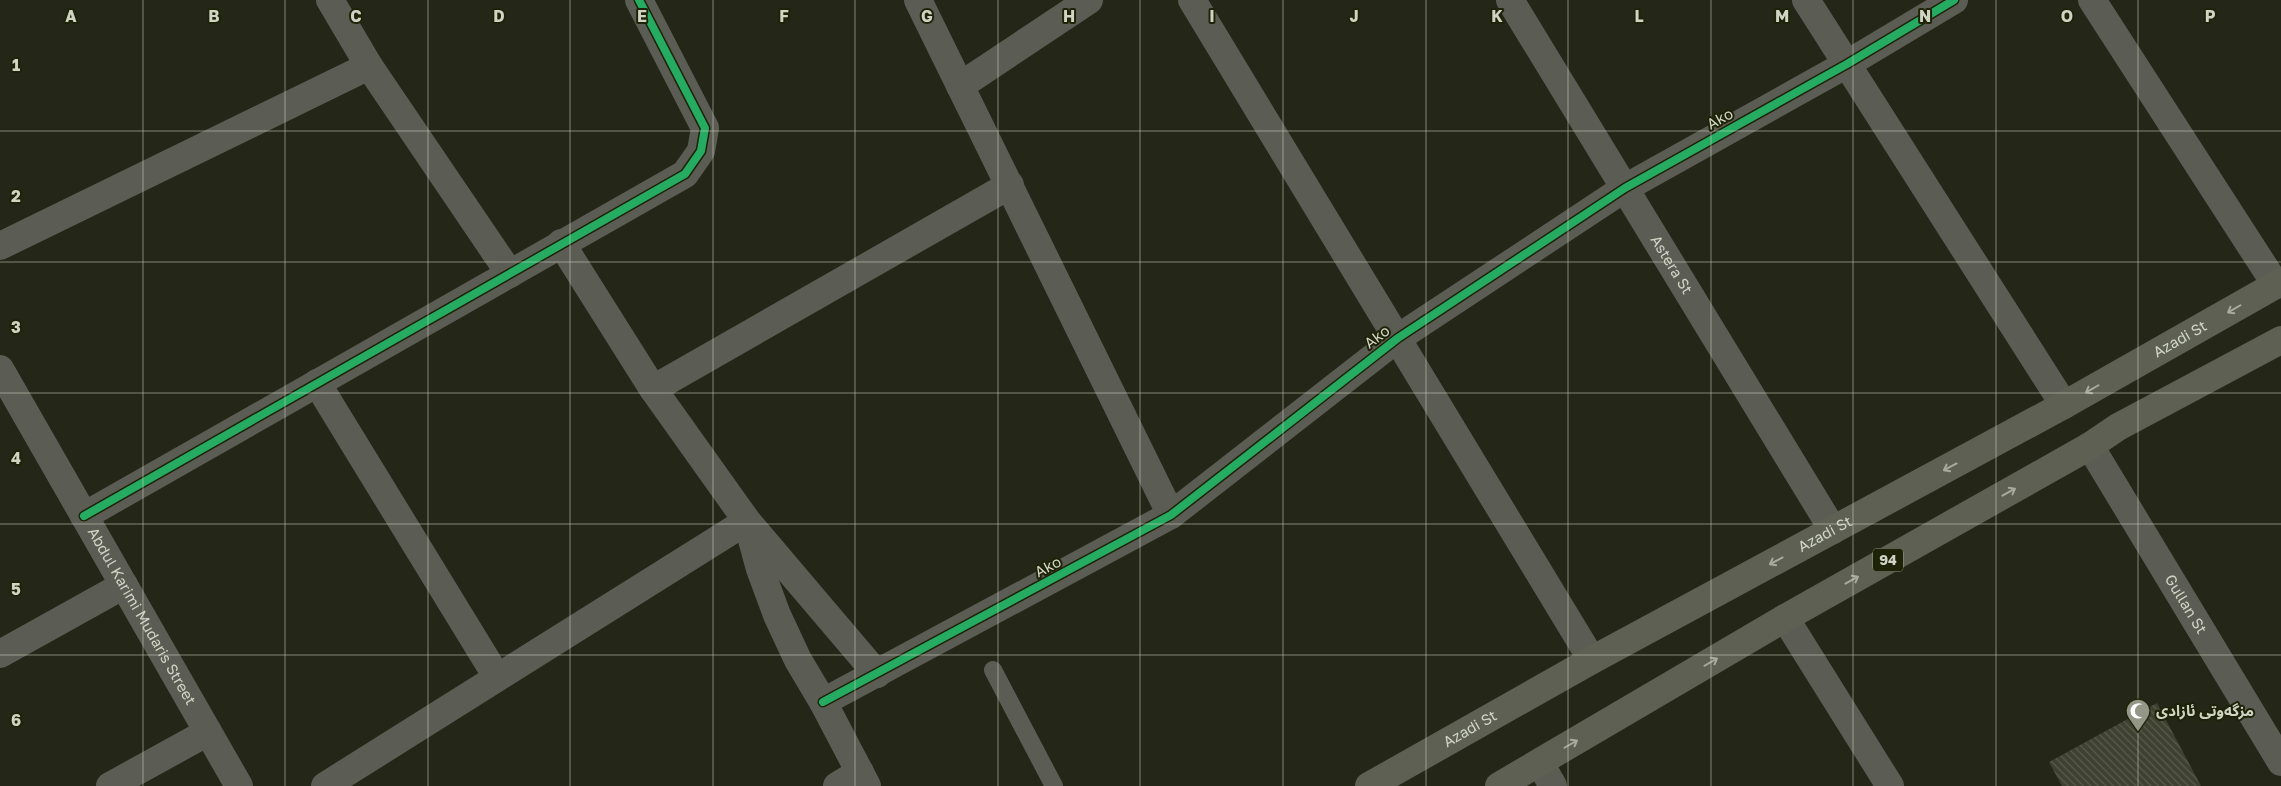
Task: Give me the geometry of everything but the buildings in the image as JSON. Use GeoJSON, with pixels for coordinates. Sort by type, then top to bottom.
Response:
{"type":"FeatureCollection","features":[{"type":"Feature","properties":{"kind":"highway","name":"Azadi St"},"geometry":{"type":"LineString","coordinates":[[1369,786],[1592,660],[2064,405],[2278,283]]}},
{"type":"Feature","properties":{"kind":"highway","name":"94"},"geometry":{"type":"LineString","coordinates":[[1499,786],[1785,618],[2090,446],[2118,427],[2281,340]]}},
{"type":"Feature","properties":{"kind":"street"},"geometry":{"type":"LineString","coordinates":[[330,0],[369,66],[510,274]]}},
{"type":"Feature","properties":{"kind":"street"},"geometry":{"type":"LineString","coordinates":[[84,516],[685,174],[701,151],[704,128],[639,0]]}},
{"type":"Feature","properties":{"kind":"street"},"geometry":{"type":"LineString","coordinates":[[918,0],[1171,515]]}},
{"type":"Feature","properties":{"kind":"street"},"geometry":{"type":"LineString","coordinates":[[960,86],[1089,0]]}},
{"type":"Feature","properties":{"kind":"street"},"geometry":{"type":"LineString","coordinates":[[1192,0],[1592,660]]}},
{"type":"Feature","properties":{"kind":"street","name":"Astera St"},"geometry":{"type":"LineString","coordinates":[[1510,0],[1833,530]]}},
{"type":"Feature","properties":{"kind":"street"},"geometry":{"type":"LineString","coordinates":[[1806,0],[2064,405]]}},
{"type":"Feature","properties":{"kind":"street","name":"Ako"},"geometry":{"type":"LineString","coordinates":[[823,702],[1171,515],[1398,338],[1625,188],[1847,64],[1954,0]]}},
{"type":"Feature","properties":{"kind":"street"},"geometry":{"type":"LineString","coordinates":[[2092,0],[2278,283]]}},
{"type":"Feature","properties":{"kind":"street"},"geometry":{"type":"LineString","coordinates":[[0,246],[369,66]]}},
{"type":"Feature","properties":{"kind":"street"},"geometry":{"type":"LineString","coordinates":[[653,389],[1010,184]]}},
{"type":"Feature","properties":{"kind":"street"},"geometry":{"type":"LineString","coordinates":[[561,243],[653,389],[747,521],[877,674]]}},
{"type":"Feature","properties":{"kind":"street","name":"Abdul Karimi Mudaris Street"},"geometry":{"type":"LineString","coordinates":[[0,369],[239,786]]}},
{"type":"Feature","properties":{"kind":"street"},"geometry":{"type":"LineString","coordinates":[[317,383],[496,677]]}},
{"type":"Feature","properties":{"kind":"street","name":"Gullan St"},"geometry":{"type":"LineString","coordinates":[[2090,446],[2281,762]]}},
{"type":"Feature","properties":{"kind":"street"},"geometry":{"type":"LineString","coordinates":[[325,786],[747,521]]}},
{"type":"Feature","properties":{"kind":"street"},"geometry":{"type":"LineString","coordinates":[[747,521],[760,569],[777,615],[798,660],[864,779],[837,786]]}},
{"type":"Feature","properties":{"kind":"street"},"geometry":{"type":"LineString","coordinates":[[0,654],[124,586]]}},
{"type":"Feature","properties":{"kind":"street"},"geometry":{"type":"LineString","coordinates":[[1785,618],[1890,786]]}},
{"type":"Feature","properties":{"kind":"street"},"geometry":{"type":"LineString","coordinates":[[110,786],[208,732]]}},
{"type":"Feature","properties":{"kind":"street"},"geometry":{"type":"LineString","coordinates":[[1540,762],[1553,786]]}},
{"type":"Feature","properties":{"kind":"lane"},"geometry":{"type":"LineString","coordinates":[[993,670],[1054,786]]}},
{"type":"Feature","properties":{"kind":"cycle path"},"geometry":{"type":"LineString","coordinates":[[84,516],[685,174],[701,151],[705,128],[639,0]]}},
{"type":"Feature","properties":{"kind":"cycle path"},"geometry":{"type":"LineString","coordinates":[[823,702],[1171,515],[1398,338],[1625,188],[1847,64],[1954,0]]}},
{"type":"Feature","properties":{"kind":"place","name":"مزگەوتی ئازادی"},"geometry":{"type":"Point","coordinates":[2138,732]}}]}
